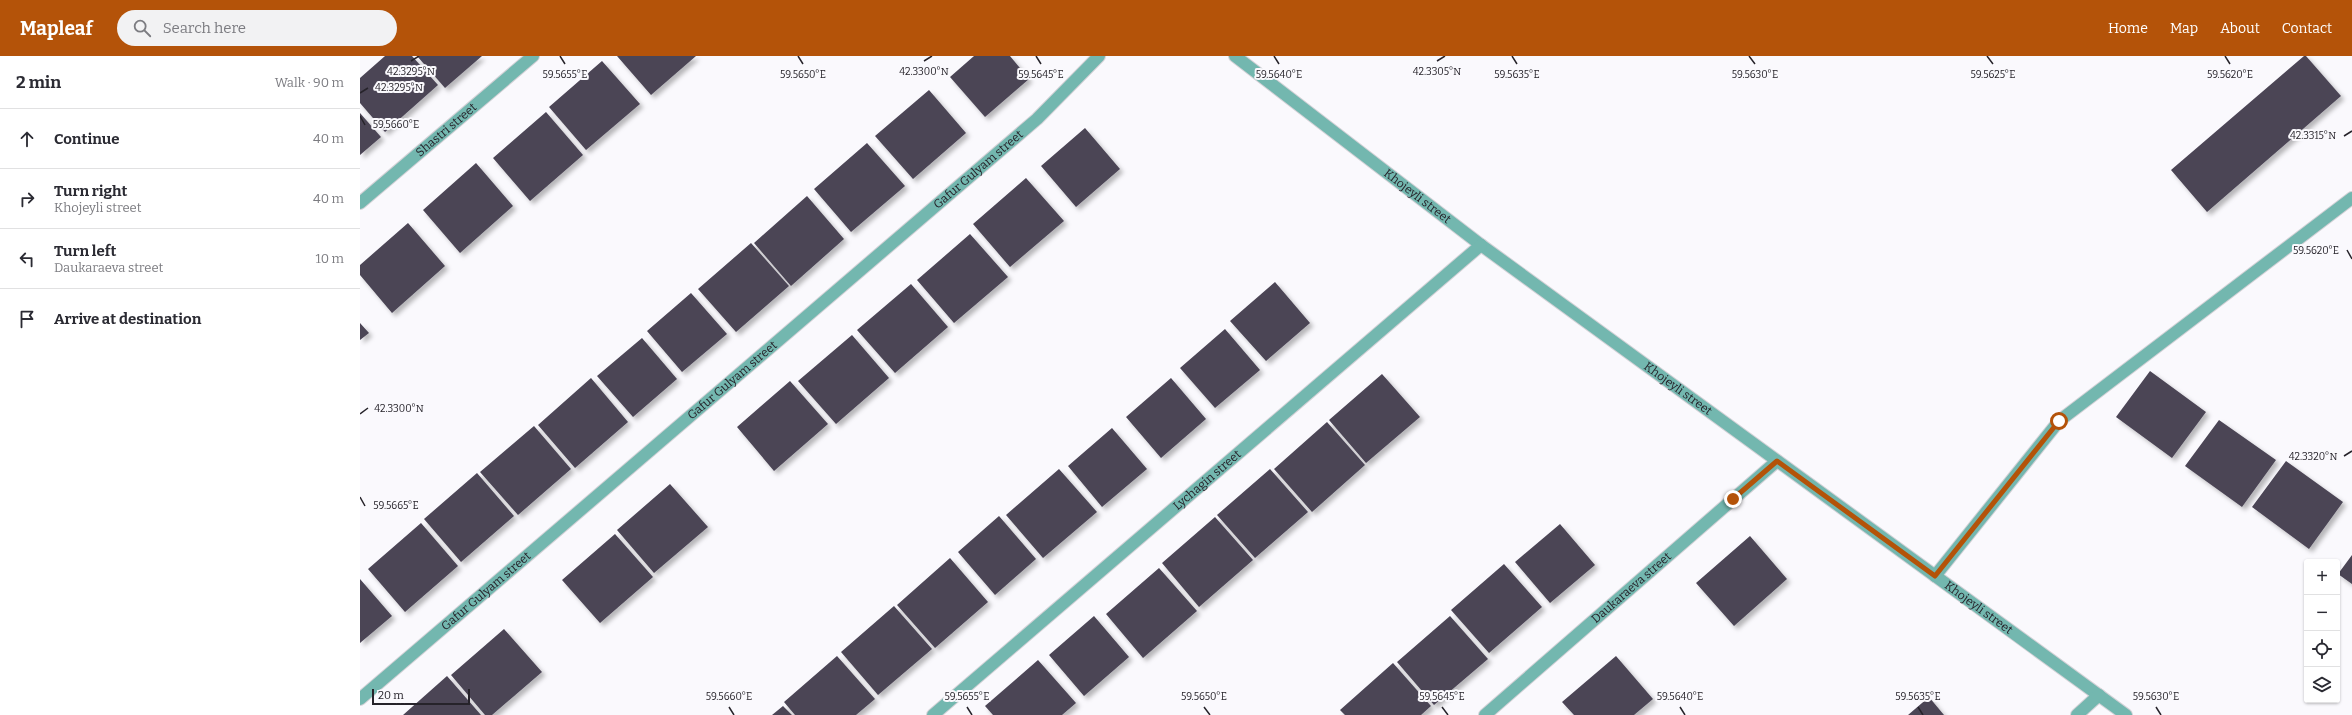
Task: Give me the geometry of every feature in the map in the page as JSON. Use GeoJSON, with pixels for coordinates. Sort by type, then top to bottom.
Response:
{"type":"FeatureCollection","features":[{"type":"Feature","properties":{"kind":"street","name":"Shastri street"},"geometry":{"type":"LineString","coordinates":[[360,203],[532,56]]}},
{"type":"Feature","properties":{"kind":"street","name":"Gafur Gulyam street"},"geometry":{"type":"LineString","coordinates":[[360,699],[1037,119],[1099,56]]}},
{"type":"Feature","properties":{"kind":"street","name":"Khojeyli street"},"geometry":{"type":"LineString","coordinates":[[1235,56],[1481,245],[2126,715]]}},
{"type":"Feature","properties":{"kind":"street"},"geometry":{"type":"LineString","coordinates":[[1935,576],[2059,421],[2352,198]]}},
{"type":"Feature","properties":{"kind":"street","name":"Lychagin street"},"geometry":{"type":"LineString","coordinates":[[933,715],[1481,245]]}},
{"type":"Feature","properties":{"kind":"street","name":"Daukaraeva street"},"geometry":{"type":"LineString","coordinates":[[1485,715],[1777,461]]}},
{"type":"Feature","properties":{"kind":"street"},"geometry":{"type":"LineString","coordinates":[[2077,715],[2099,695]]}},
{"type":"Feature","properties":{"kind":"building"},"geometry":{"type":"Polygon","coordinates":[[[385,56],[412,56],[438,85],[385,132],[360,103],[360,78],[385,56]]]}},
{"type":"Feature","properties":{"kind":"building"},"geometry":{"type":"Polygon","coordinates":[[[417,56],[482,56],[445,88],[417,56]]]}},
{"type":"Feature","properties":{"kind":"building"},"geometry":{"type":"Polygon","coordinates":[[[617,56],[696,56],[651,95],[617,56]]]}},
{"type":"Feature","properties":{"kind":"building"},"geometry":{"type":"Polygon","coordinates":[[[974,56],[1010,56],[1029,79],[985,117],[950,77],[974,56]]]}},
{"type":"Feature","properties":{"kind":"building"},"geometry":{"type":"Polygon","coordinates":[[[2304,56],[2306,56],[2341,96],[2207,212],[2171,170],[2304,56]]]}},
{"type":"Feature","properties":{"kind":"building"},"geometry":{"type":"Polygon","coordinates":[[[602,61],[640,104],[586,150],[549,107],[602,61]]]}},
{"type":"Feature","properties":{"kind":"building"},"geometry":{"type":"Polygon","coordinates":[[[929,90],[966,133],[913,179],[875,136],[929,90]]]}},
{"type":"Feature","properties":{"kind":"building"},"geometry":{"type":"Polygon","coordinates":[[[546,112],[583,155],[530,201],[493,158],[546,112]]]}},
{"type":"Feature","properties":{"kind":"building"},"geometry":{"type":"Polygon","coordinates":[[[360,113],[381,137],[360,155],[360,113]]]}},
{"type":"Feature","properties":{"kind":"building"},"geometry":{"type":"Polygon","coordinates":[[[1085,128],[1120,169],[1076,207],[1041,166],[1085,128]]]}},
{"type":"Feature","properties":{"kind":"building"},"geometry":{"type":"Polygon","coordinates":[[[867,143],[905,186],[851,232],[814,189],[867,143]]]}},
{"type":"Feature","properties":{"kind":"building"},"geometry":{"type":"Polygon","coordinates":[[[476,163],[513,206],[460,253],[423,210],[476,163]]]}},
{"type":"Feature","properties":{"kind":"building"},"geometry":{"type":"Polygon","coordinates":[[[1026,178],[1064,221],[1010,267],[973,224],[1026,178]]]}},
{"type":"Feature","properties":{"kind":"building"},"geometry":{"type":"Polygon","coordinates":[[[807,196],[844,239],[791,286],[754,243],[807,196]]]}},
{"type":"Feature","properties":{"kind":"building"},"geometry":{"type":"Polygon","coordinates":[[[408,223],[445,266],[392,313],[360,275],[360,265],[408,223]]]}},
{"type":"Feature","properties":{"kind":"building"},"geometry":{"type":"Polygon","coordinates":[[[970,234],[1008,277],[954,323],[917,280],[970,234]]]}},
{"type":"Feature","properties":{"kind":"building"},"geometry":{"type":"Polygon","coordinates":[[[751,243],[789,286],[736,332],[698,289],[751,243]]]}},
{"type":"Feature","properties":{"kind":"building"},"geometry":{"type":"Polygon","coordinates":[[[1275,282],[1310,323],[1266,361],[1230,321],[1275,282]]]}},
{"type":"Feature","properties":{"kind":"building"},"geometry":{"type":"Polygon","coordinates":[[[911,284],[948,327],[895,373],[857,330],[911,284]]]}},
{"type":"Feature","properties":{"kind":"building"},"geometry":{"type":"Polygon","coordinates":[[[691,293],[727,334],[682,372],[647,331],[691,293]]]}},
{"type":"Feature","properties":{"kind":"building"},"geometry":{"type":"Polygon","coordinates":[[[360,323],[369,333],[360,340],[360,323]]]}},
{"type":"Feature","properties":{"kind":"building"},"geometry":{"type":"Polygon","coordinates":[[[1225,329],[1260,370],[1215,408],[1180,368],[1225,329]]]}},
{"type":"Feature","properties":{"kind":"building"},"geometry":{"type":"Polygon","coordinates":[[[852,335],[889,378],[836,424],[798,381],[852,335]]]}},
{"type":"Feature","properties":{"kind":"building"},"geometry":{"type":"Polygon","coordinates":[[[642,338],[677,379],[633,417],[597,376],[642,338]]]}},
{"type":"Feature","properties":{"kind":"building"},"geometry":{"type":"Polygon","coordinates":[[[2150,371],[2206,412],[2172,458],[2116,417],[2150,371]]]}},
{"type":"Feature","properties":{"kind":"building"},"geometry":{"type":"Polygon","coordinates":[[[1382,374],[1420,417],[1366,463],[1329,420],[1382,374]]]}},
{"type":"Feature","properties":{"kind":"building"},"geometry":{"type":"Polygon","coordinates":[[[591,378],[628,422],[575,468],[538,425],[591,378]]]}},
{"type":"Feature","properties":{"kind":"building"},"geometry":{"type":"Polygon","coordinates":[[[1171,378],[1206,419],[1161,458],[1126,417],[1171,378]]]}},
{"type":"Feature","properties":{"kind":"building"},"geometry":{"type":"Polygon","coordinates":[[[790,381],[828,424],[774,471],[737,427],[790,381]]]}},
{"type":"Feature","properties":{"kind":"building"},"geometry":{"type":"Polygon","coordinates":[[[2219,420],[2276,460],[2242,507],[2185,466],[2219,420]]]}},
{"type":"Feature","properties":{"kind":"building"},"geometry":{"type":"Polygon","coordinates":[[[1327,422],[1365,465],[1312,512],[1274,469],[1327,422]]]}},
{"type":"Feature","properties":{"kind":"building"},"geometry":{"type":"Polygon","coordinates":[[[534,426],[571,469],[518,515],[480,472],[534,426]]]}},
{"type":"Feature","properties":{"kind":"building"},"geometry":{"type":"Polygon","coordinates":[[[1112,428],[1147,469],[1102,507],[1068,466],[1112,428]]]}},
{"type":"Feature","properties":{"kind":"building"},"geometry":{"type":"Polygon","coordinates":[[[2286,461],[2343,502],[2309,549],[2252,507],[2286,461]]]}},
{"type":"Feature","properties":{"kind":"building"},"geometry":{"type":"Polygon","coordinates":[[[1059,469],[1097,512],[1043,558],[1006,515],[1059,469]]]}},
{"type":"Feature","properties":{"kind":"building"},"geometry":{"type":"Polygon","coordinates":[[[1270,469],[1308,512],[1255,558],[1217,515],[1270,469]]]}},
{"type":"Feature","properties":{"kind":"building"},"geometry":{"type":"Polygon","coordinates":[[[477,473],[514,516],[461,562],[424,519],[477,473]]]}},
{"type":"Feature","properties":{"kind":"building"},"geometry":{"type":"Polygon","coordinates":[[[670,484],[708,527],[654,573],[617,530],[670,484]]]}},
{"type":"Feature","properties":{"kind":"building"},"geometry":{"type":"Polygon","coordinates":[[[999,516],[1036,559],[995,595],[958,552],[999,516]]]}},
{"type":"Feature","properties":{"kind":"building"},"geometry":{"type":"Polygon","coordinates":[[[1215,517],[1253,560],[1199,607],[1162,563],[1215,517]]]}},
{"type":"Feature","properties":{"kind":"building"},"geometry":{"type":"Polygon","coordinates":[[[421,523],[458,566],[405,612],[368,569],[421,523]]]}},
{"type":"Feature","properties":{"kind":"building"},"geometry":{"type":"Polygon","coordinates":[[[1560,524],[1595,565],[1550,603],[1515,562],[1560,524]]]}},
{"type":"Feature","properties":{"kind":"building"},"geometry":{"type":"Polygon","coordinates":[[[615,534],[653,577],[600,623],[562,580],[615,534]]]}},
{"type":"Feature","properties":{"kind":"building"},"geometry":{"type":"Polygon","coordinates":[[[1750,536],[1787,579],[1734,626],[1696,583],[1750,536]]]}},
{"type":"Feature","properties":{"kind":"building"},"geometry":{"type":"Polygon","coordinates":[[[2352,555],[2352,584],[2340,575],[2340,571],[2352,555]]]}},
{"type":"Feature","properties":{"kind":"building"},"geometry":{"type":"Polygon","coordinates":[[[950,558],[988,602],[935,648],[897,605],[950,558]]]}},
{"type":"Feature","properties":{"kind":"building"},"geometry":{"type":"Polygon","coordinates":[[[1504,564],[1542,607],[1489,653],[1451,610],[1504,564]]]}},
{"type":"Feature","properties":{"kind":"building"},"geometry":{"type":"Polygon","coordinates":[[[1159,568],[1197,611],[1143,658],[1106,614],[1159,568]]]}},
{"type":"Feature","properties":{"kind":"building"},"geometry":{"type":"Polygon","coordinates":[[[360,579],[392,616],[360,643],[360,579]]]}},
{"type":"Feature","properties":{"kind":"building"},"geometry":{"type":"Polygon","coordinates":[[[894,606],[932,649],[878,695],[841,652],[894,606]]]}},
{"type":"Feature","properties":{"kind":"building"},"geometry":{"type":"Polygon","coordinates":[[[1094,616],[1129,657],[1084,696],[1049,655],[1094,616]]]}},
{"type":"Feature","properties":{"kind":"building"},"geometry":{"type":"Polygon","coordinates":[[[1450,616],[1488,659],[1434,705],[1397,662],[1450,616]]]}},
{"type":"Feature","properties":{"kind":"building"},"geometry":{"type":"Polygon","coordinates":[[[504,629],[542,672],[492,715],[485,715],[451,675],[504,629]]]}},
{"type":"Feature","properties":{"kind":"building"},"geometry":{"type":"Polygon","coordinates":[[[837,656],[875,699],[856,715],[795,715],[784,702],[837,656]]]}},
{"type":"Feature","properties":{"kind":"building"},"geometry":{"type":"Polygon","coordinates":[[[1616,656],[1653,699],[1634,715],[1574,715],[1562,702],[1616,656]]]}},
{"type":"Feature","properties":{"kind":"building"},"geometry":{"type":"Polygon","coordinates":[[[1038,660],[1076,703],[1062,715],[993,715],[985,706],[1038,660]]]}},
{"type":"Feature","properties":{"kind":"building"},"geometry":{"type":"Polygon","coordinates":[[[1393,663],[1431,706],[1421,715],[1345,715],[1340,710],[1393,663]]]}},
{"type":"Feature","properties":{"kind":"building"},"geometry":{"type":"Polygon","coordinates":[[[447,676],[481,715],[403,715],[447,676]]]}},
{"type":"Feature","properties":{"kind":"building"},"geometry":{"type":"Polygon","coordinates":[[[1929,697],[1944,715],[1908,715],[1929,697]]]}},
{"type":"Feature","properties":{"kind":"building"},"geometry":{"type":"Polygon","coordinates":[[[783,706],[792,715],[772,715],[783,706]]]}},
{"type":"Feature","properties":{"kind":"route"},"geometry":{"type":"LineString","coordinates":[[1733,499],[1777,461],[1935,576],[2059,421]]}}]}
